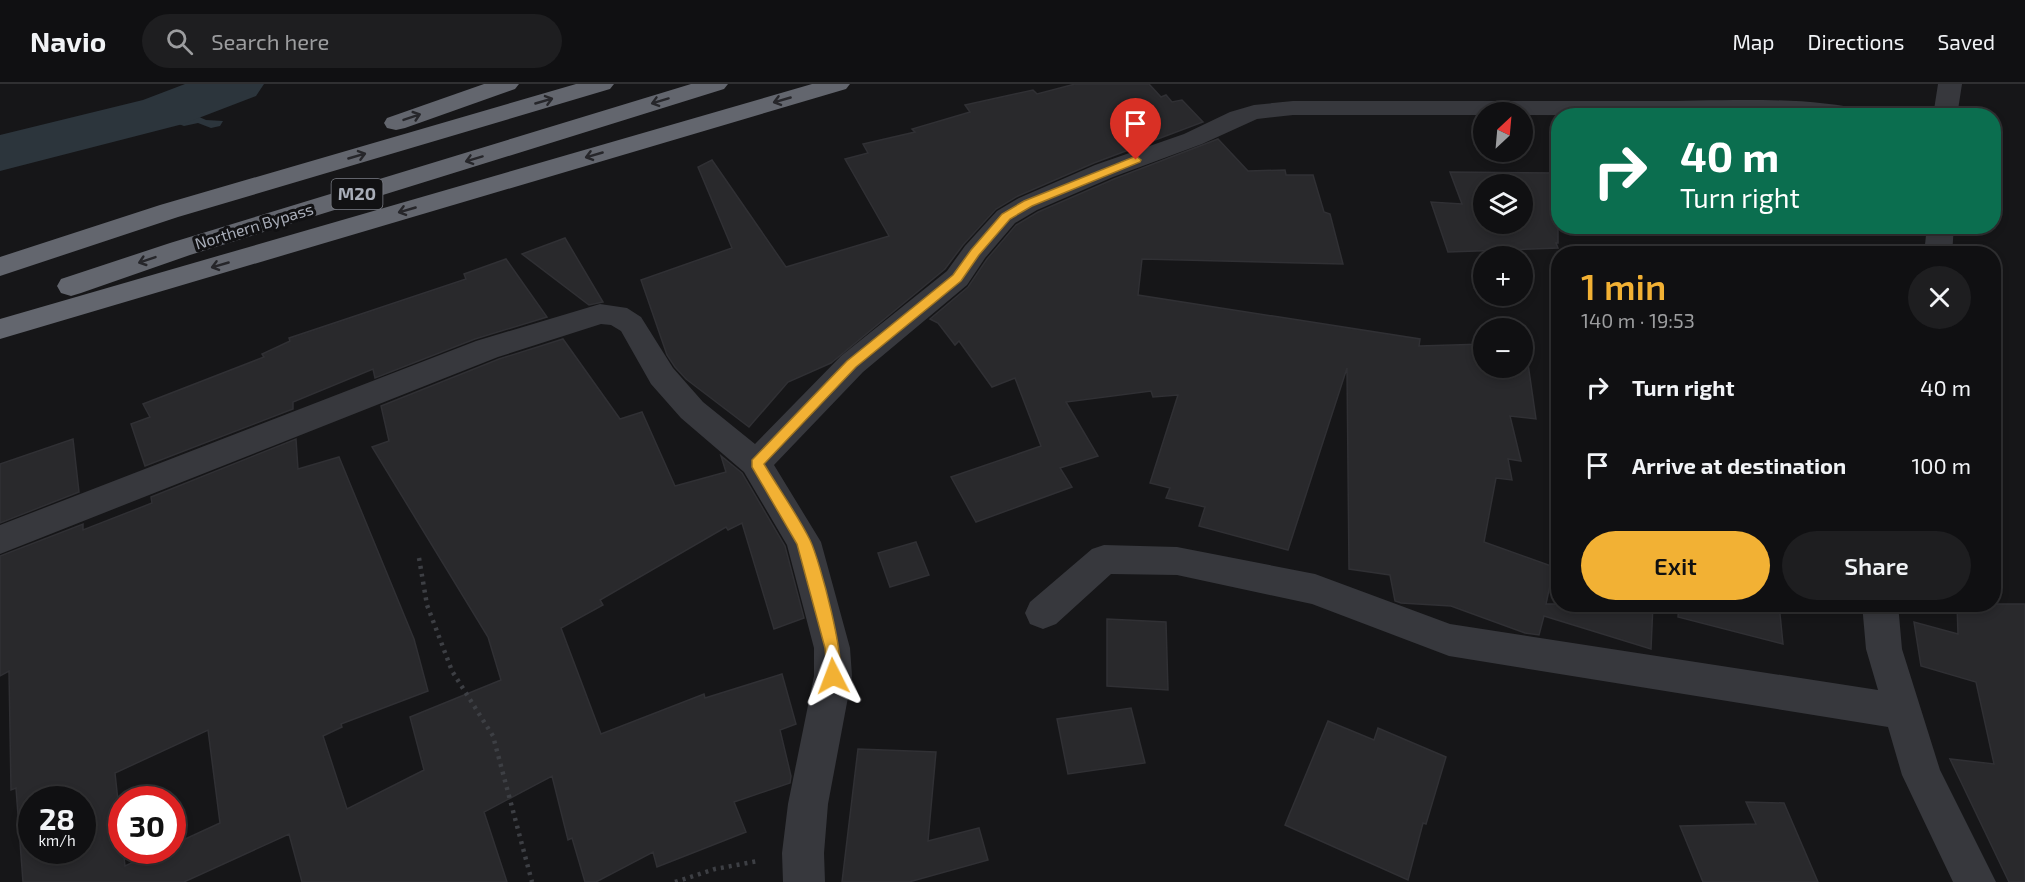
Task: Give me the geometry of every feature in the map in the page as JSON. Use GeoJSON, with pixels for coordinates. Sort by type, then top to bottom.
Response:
{"type":"FeatureCollection","features":[{"type":"Feature","properties":{"kind":"highway"},"geometry":{"type":"LineString","coordinates":[[0,260],[507,84]]}},
{"type":"Feature","properties":{"kind":"highway","name":"Northern Bypass"},"geometry":{"type":"LineString","coordinates":[[0,267],[169,211],[602,84]]}},
{"type":"Feature","properties":{"kind":"highway","name":"Northern Bypass"},"geometry":{"type":"LineString","coordinates":[[0,311],[180,249],[716,84]]}},
{"type":"Feature","properties":{"kind":"highway"},"geometry":{"type":"LineString","coordinates":[[0,329],[838,84]]}},
{"type":"Feature","properties":{"kind":"street"},"geometry":{"type":"LineString","coordinates":[[1946,108],[1950,84]]}},
{"type":"Feature","properties":{"kind":"street"},"geometry":{"type":"LineString","coordinates":[[756,463],[852,364],[957,278],[975,252],[1006,217],[1028,204],[1093,176],[1192,139],[1247,114],[1293,108],[1660,108]]}},
{"type":"Feature","properties":{"kind":"street"},"geometry":{"type":"LineString","coordinates":[[0,540],[487,349],[600,314],[617,315],[631,324],[662,376],[692,410],[756,463],[804,542],[832,648],[833,676],[808,804],[804,867]]}},
{"type":"Feature","properties":{"kind":"street"},"geometry":{"type":"LineString","coordinates":[[1043,613],[1104,560],[1177,561],[1315,589],[1449,640],[1903,712]]}},
{"type":"Feature","properties":{"kind":"street"},"geometry":{"type":"LineString","coordinates":[[1881,612],[1884,649],[1922,775],[1975,882]]}},
{"type":"Feature","properties":{"kind":"path"},"geometry":{"type":"LineString","coordinates":[[419,558],[427,606],[452,671],[493,736],[532,882]]}},
{"type":"Feature","properties":{"kind":"path"},"geometry":{"type":"LineString","coordinates":[[675,882],[715,869],[804,867]]}},
{"type":"Feature","properties":{"kind":"shaded area"},"geometry":{"type":"Polygon","coordinates":[[[193,100],[188,112],[206,120],[223,121],[220,126],[211,128],[198,123],[184,126],[168,120],[108,133],[93,130],[138,108],[193,100]]]}},
{"type":"Feature","properties":{"kind":"building"},"geometry":{"type":"Polygon","coordinates":[[[1075,84],[1149,84],[1161,97],[1166,95],[1172,102],[1182,100],[1203,122],[1094,163],[1018,196],[996,209],[963,245],[945,269],[831,363],[788,382],[749,427],[686,379],[675,367],[667,355],[641,280],[732,248],[698,167],[712,160],[786,267],[889,236],[845,159],[868,153],[863,144],[915,132],[912,129],[970,112],[965,105],[1033,90],[1037,94],[1075,84]]]}},
{"type":"Feature","properties":{"kind":"building"},"geometry":{"type":"Polygon","coordinates":[[[1218,139],[1248,171],[1285,170],[1286,175],[1313,175],[1324,212],[1330,214],[1343,264],[1142,259],[1138,295],[1420,339],[1419,346],[1473,344],[1473,378],[1530,378],[1536,419],[1510,416],[1521,461],[1508,459],[1512,480],[1496,478],[1484,542],[1551,566],[1551,581],[1546,604],[1551,604],[1551,612],[1653,612],[1651,649],[1544,616],[1539,635],[1525,633],[1451,606],[1401,603],[1395,601],[1390,575],[1349,569],[1347,368],[1288,550],[1199,526],[1205,507],[1166,498],[1170,488],[1150,483],[1178,395],[1153,397],[1151,391],[1066,402],[1098,456],[1060,468],[1072,487],[976,522],[951,477],[1041,446],[1015,378],[992,387],[959,341],[955,345],[938,323],[930,319],[968,287],[987,259],[1016,225],[1038,212],[1114,179],[1218,139]]]}},
{"type":"Feature","properties":{"kind":"building"},"geometry":{"type":"Polygon","coordinates":[[[1450,172],[1551,173],[1551,234],[1558,234],[1557,246],[1533,249],[1533,246],[1473,246],[1473,251],[1448,252],[1431,202],[1462,204],[1450,172]]]}},
{"type":"Feature","properties":{"kind":"building"},"geometry":{"type":"Polygon","coordinates":[[[565,238],[603,302],[589,305],[522,254],[565,238]]]}},
{"type":"Feature","properties":{"kind":"building"},"geometry":{"type":"Polygon","coordinates":[[[506,259],[547,317],[475,339],[375,378],[373,369],[293,402],[293,409],[145,466],[131,424],[150,417],[143,404],[264,357],[262,354],[290,341],[289,338],[466,279],[464,274],[506,259]]]}},
{"type":"Feature","properties":{"kind":"building"},"geometry":{"type":"Polygon","coordinates":[[[563,339],[620,419],[642,412],[675,486],[726,472],[721,456],[742,473],[785,546],[804,618],[774,629],[742,523],[728,530],[726,527],[600,600],[603,605],[561,628],[601,734],[704,694],[705,698],[782,674],[796,724],[780,730],[791,776],[790,783],[734,802],[746,832],[657,867],[653,852],[596,882],[585,882],[572,838],[568,840],[552,776],[484,812],[507,882],[302,882],[289,834],[184,882],[23,882],[22,864],[96,864],[96,786],[18,786],[18,815],[16,788],[11,790],[9,671],[0,676],[0,556],[83,524],[83,530],[152,503],[151,497],[296,439],[298,469],[339,457],[414,639],[428,691],[341,724],[342,727],[323,736],[347,809],[424,770],[410,717],[501,680],[488,637],[372,447],[389,441],[381,406],[499,359],[563,339]]]}},
{"type":"Feature","properties":{"kind":"building"},"geometry":{"type":"Polygon","coordinates":[[[73,439],[79,492],[0,523],[0,464],[73,439]]]}},
{"type":"Feature","properties":{"kind":"building"},"geometry":{"type":"Polygon","coordinates":[[[916,542],[929,575],[890,587],[878,553],[916,542]]]}},
{"type":"Feature","properties":{"kind":"building"},"geometry":{"type":"Polygon","coordinates":[[[2001,604],[2025,604],[2025,882],[2009,882],[1950,759],[1994,764],[1976,682],[1921,666],[1914,622],[1958,634],[1957,612],[2001,612],[2001,604]]]}},
{"type":"Feature","properties":{"kind":"building"},"geometry":{"type":"Polygon","coordinates":[[[1678,612],[1780,612],[1783,644],[1678,617],[1678,612]]]}},
{"type":"Feature","properties":{"kind":"building"},"geometry":{"type":"Polygon","coordinates":[[[1107,619],[1166,622],[1168,690],[1107,686],[1107,619]]]}},
{"type":"Feature","properties":{"kind":"building"},"geometry":{"type":"Polygon","coordinates":[[[1131,708],[1145,763],[1068,774],[1057,719],[1131,708]]]}},
{"type":"Feature","properties":{"kind":"building"},"geometry":{"type":"Polygon","coordinates":[[[1328,721],[1374,740],[1378,728],[1446,757],[1426,824],[1423,823],[1408,880],[1285,825],[1328,721]]]}},
{"type":"Feature","properties":{"kind":"building"},"geometry":{"type":"Polygon","coordinates":[[[858,749],[936,752],[928,841],[979,828],[988,860],[909,882],[842,882],[858,749]]]}},
{"type":"Feature","properties":{"kind":"building"},"geometry":{"type":"Polygon","coordinates":[[[1746,802],[1784,803],[1818,882],[1703,882],[1680,826],[1756,824],[1746,802]]]}},
{"type":"Feature","properties":{"kind":"waterway"},"geometry":{"type":"LineString","coordinates":[[0,153],[163,112],[236,84]]}},
{"type":"Feature","properties":{"kind":"route"},"geometry":{"type":"LineString","coordinates":[[833,676],[832,648],[804,542],[756,463],[852,364],[957,278],[975,252],[1006,217],[1028,204],[1104,171],[1136,160]]}}]}
